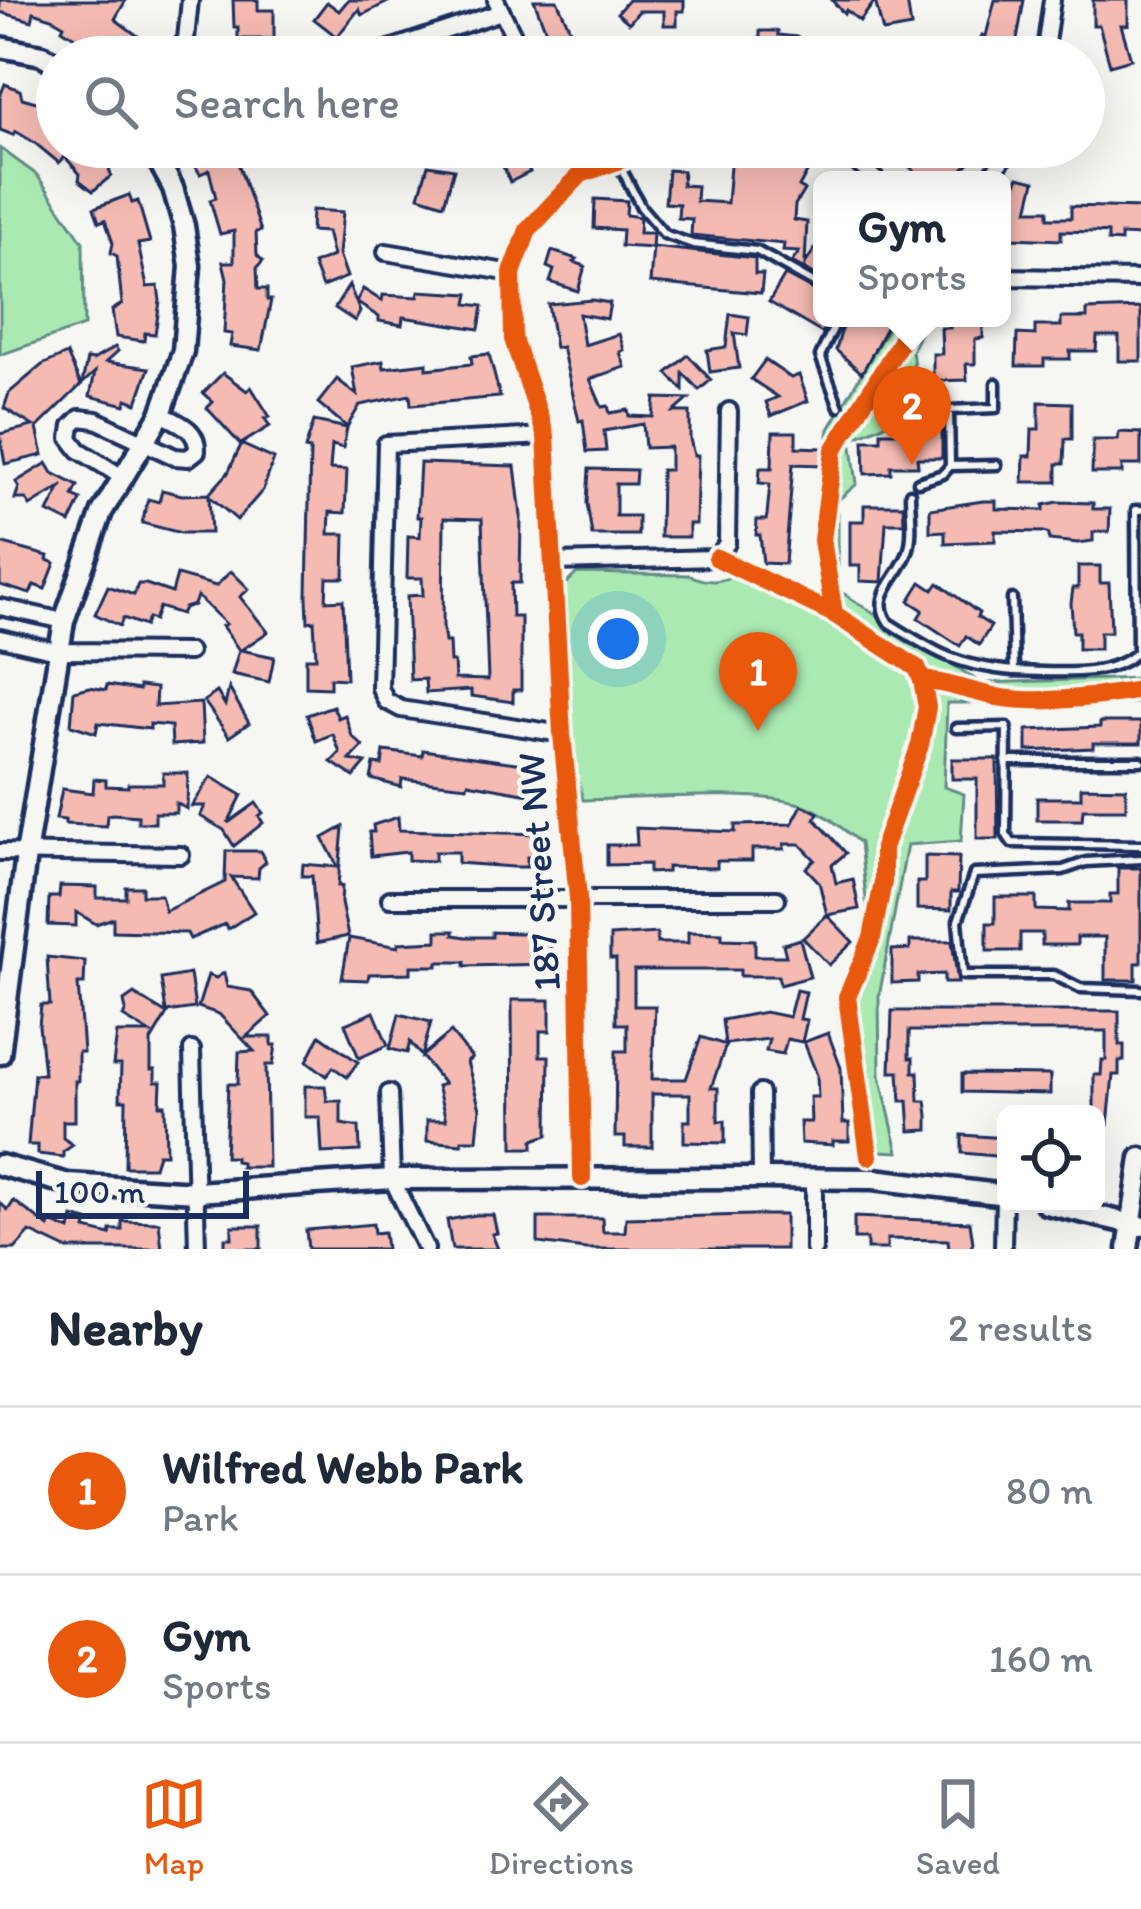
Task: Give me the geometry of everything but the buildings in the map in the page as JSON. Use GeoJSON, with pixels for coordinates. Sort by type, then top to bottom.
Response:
{"type":"FeatureCollection","features":[{"type":"Feature","properties":{"kind":"street"},"geometry":{"type":"LineString","coordinates":[[186,36],[190,0]]}},
{"type":"Feature","properties":{"kind":"street"},"geometry":{"type":"LineString","coordinates":[[1047,36],[1052,0]]}},
{"type":"Feature","properties":{"kind":"street"},"geometry":{"type":"LineString","coordinates":[[422,36],[499,6],[514,36]]}},
{"type":"Feature","properties":{"kind":"street"},"geometry":{"type":"LineString","coordinates":[[0,47],[36,55]]}},
{"type":"Feature","properties":{"kind":"street"},"geometry":{"type":"LineString","coordinates":[[0,1054],[64,621],[102,512],[161,414],[183,351],[190,266],[173,188],[162,168]]}},
{"type":"Feature","properties":{"kind":"street"},"geometry":{"type":"LineString","coordinates":[[578,168],[581,174],[598,168]]}},
{"type":"Feature","properties":{"kind":"street","name":"187 Street NW"},"geometry":{"type":"LineString","coordinates":[[581,174],[528,230],[512,273],[513,339],[546,436],[562,734],[578,898],[582,1178]]}},
{"type":"Feature","properties":{"kind":"street"},"geometry":{"type":"LineString","coordinates":[[386,252],[512,273]]}},
{"type":"Feature","properties":{"kind":"street"},"geometry":{"type":"LineString","coordinates":[[1011,277],[1141,279]]}},
{"type":"Feature","properties":{"kind":"street"},"geometry":{"type":"LineString","coordinates":[[555,562],[717,558],[727,543],[729,411]]}},
{"type":"Feature","properties":{"kind":"street"},"geometry":{"type":"LineString","coordinates":[[122,477],[79,450],[70,438],[72,426],[80,418],[95,420],[175,457],[188,458],[196,451],[191,430],[161,414]]}},
{"type":"Feature","properties":{"kind":"street"},"geometry":{"type":"LineString","coordinates":[[546,436],[386,444],[380,688],[386,701],[400,709],[562,734]]}},
{"type":"Feature","properties":{"kind":"street"},"geometry":{"type":"LineString","coordinates":[[0,608],[64,621]]}},
{"type":"Feature","properties":{"kind":"street"},"geometry":{"type":"LineString","coordinates":[[0,638],[57,651],[188,652]]}},
{"type":"Feature","properties":{"kind":"street"},"geometry":{"type":"LineString","coordinates":[[0,852],[181,855]]}},
{"type":"Feature","properties":{"kind":"street","name":"187 Street NW"},"geometry":{"type":"LineString","coordinates":[[390,899],[777,899]]}},
{"type":"Feature","properties":{"kind":"street"},"geometry":{"type":"LineString","coordinates":[[192,1050],[196,1249]]}},
{"type":"Feature","properties":{"kind":"street"},"geometry":{"type":"LineString","coordinates":[[389,1093],[392,1179],[426,1249]]}},
{"type":"Feature","properties":{"kind":"street"},"geometry":{"type":"LineString","coordinates":[[760,1093],[760,1178]]}},
{"type":"Feature","properties":{"kind":"street"},"geometry":{"type":"LineString","coordinates":[[1127,1249],[1135,1225],[1141,1157]]}},
{"type":"Feature","properties":{"kind":"street"},"geometry":{"type":"LineString","coordinates":[[0,1165],[68,1184],[196,1192],[392,1179],[814,1178],[874,1179],[997,1194]]}},
{"type":"Feature","properties":{"kind":"street"},"geometry":{"type":"LineString","coordinates":[[814,1178],[814,1249]]}},
{"type":"Feature","properties":{"kind":"street"},"geometry":{"type":"LineString","coordinates":[[1003,1249],[1004,1213]]}},
{"type":"Feature","properties":{"kind":"street"},"geometry":{"type":"LineString","coordinates":[[1084,1213],[1135,1225]]}},
{"type":"Feature","properties":{"kind":"lane"},"geometry":{"type":"LineString","coordinates":[[621,168],[641,207],[664,234],[694,244],[757,250],[813,283]]}},
{"type":"Feature","properties":{"kind":"lane"},"geometry":{"type":"LineString","coordinates":[[834,327],[820,356],[839,407]]}},
{"type":"Feature","properties":{"kind":"lane"},"geometry":{"type":"LineString","coordinates":[[918,482],[943,474],[950,466],[949,410],[996,408],[996,383]]}},
{"type":"Feature","properties":{"kind":"lane"},"geometry":{"type":"LineString","coordinates":[[950,466],[997,465]]}},
{"type":"Feature","properties":{"kind":"lane"},"geometry":{"type":"LineString","coordinates":[[910,493],[908,553],[886,588],[883,615],[939,655],[974,668],[1014,671],[1095,670],[1139,652],[1136,510],[1141,510]]}},
{"type":"Feature","properties":{"kind":"lane"},"geometry":{"type":"LineString","coordinates":[[1012,599],[1014,671]]}},
{"type":"Feature","properties":{"kind":"lane"},"geometry":{"type":"LineString","coordinates":[[956,728],[1007,727],[1006,834],[1012,843],[1141,845]]}},
{"type":"Feature","properties":{"kind":"lane"},"geometry":{"type":"LineString","coordinates":[[1006,761],[1141,761]]}},
{"type":"Feature","properties":{"kind":"lane"},"geometry":{"type":"LineString","coordinates":[[1141,859],[1086,862],[1064,870],[974,874],[958,921],[963,975],[1054,975],[1080,988],[1141,990]]}},
{"type":"Feature","properties":{"kind":"green space"},"geometry":{"type":"Polygon","coordinates":[[[0,148],[37,175],[83,242],[84,326],[0,355],[0,148]]]}},
{"type":"Feature","properties":{"kind":"green space"},"geometry":{"type":"Polygon","coordinates":[[[889,327],[923,327],[912,350],[917,391],[931,388],[934,403],[851,439],[857,484],[838,500],[838,590],[981,683],[1141,678],[1141,703],[947,703],[944,787],[964,794],[961,841],[907,845],[879,997],[880,1075],[898,1152],[857,1150],[836,998],[869,927],[860,843],[821,813],[785,801],[729,796],[583,800],[569,721],[562,588],[577,573],[689,575],[718,581],[736,575],[734,561],[820,596],[812,535],[829,429],[889,327]]]}},
{"type":"Feature","properties":{"kind":"cycle path"},"geometry":{"type":"LineString","coordinates":[[582,1178],[578,898],[562,734],[546,436],[513,339],[512,273],[528,230],[581,174],[598,168]]}},
{"type":"Feature","properties":{"kind":"cycle path"},"geometry":{"type":"LineString","coordinates":[[834,614],[822,540],[834,450],[906,327]]}},
{"type":"Feature","properties":{"kind":"cycle path"},"geometry":{"type":"LineString","coordinates":[[717,558],[834,614],[917,668],[922,680],[1032,700],[1141,690]]}},
{"type":"Feature","properties":{"kind":"cycle path"},"geometry":{"type":"LineString","coordinates":[[869,1156],[847,997],[872,938],[883,882],[883,848],[920,745],[927,707],[922,680]]}},
{"type":"Feature","properties":{"kind":"place","name":"Gym"},"geometry":{"type":"Point","coordinates":[912,465]}},
{"type":"Feature","properties":{"kind":"place","name":"Wilfred Webb Park"},"geometry":{"type":"Point","coordinates":[758,731]}}]}
